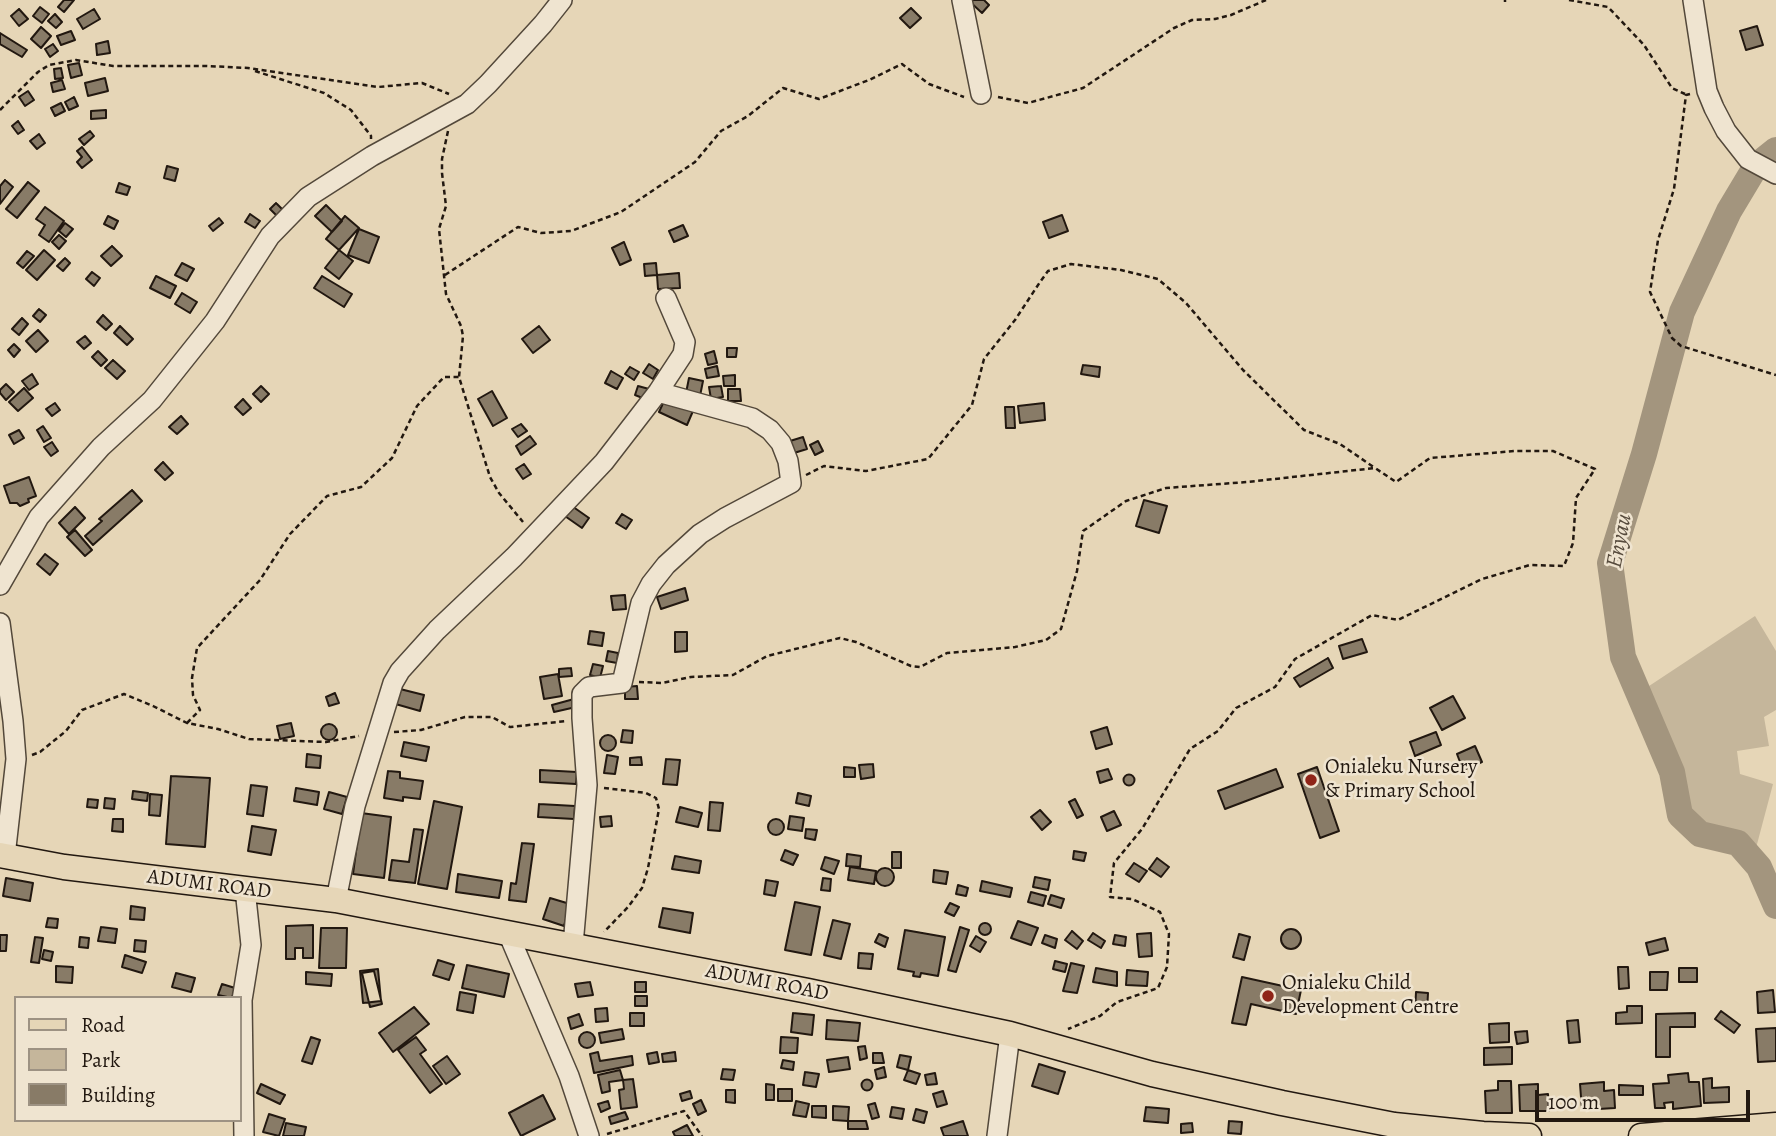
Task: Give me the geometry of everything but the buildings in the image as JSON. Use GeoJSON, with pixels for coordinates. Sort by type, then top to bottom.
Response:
{"type":"FeatureCollection","features":[{"type":"Feature","properties":{"kind":"main road","name":"ADUMI ROAD"},"geometry":{"type":"LineString","coordinates":[[2,856],[64,867],[336,900],[808,990],[1010,1034],[1152,1074],[1394,1125],[1529,1136]]}},
{"type":"Feature","properties":{"kind":"main road"},"geometry":{"type":"LineString","coordinates":[[1641,1136],[1776,1125]]}},
{"type":"Feature","properties":{"kind":"street"},"geometry":{"type":"LineString","coordinates":[[0,585],[39,517],[101,447],[152,400],[215,321],[270,236],[308,197],[372,156],[446,118],[467,104],[562,0]]}},
{"type":"Feature","properties":{"kind":"street"},"geometry":{"type":"LineString","coordinates":[[961,0],[982,94]]}},
{"type":"Feature","properties":{"kind":"street"},"geometry":{"type":"LineString","coordinates":[[1693,0],[1707,92],[1726,131],[1748,159],[1772,171]]}},
{"type":"Feature","properties":{"kind":"street"},"geometry":{"type":"LineString","coordinates":[[336,900],[349,829],[393,683],[400,671],[437,630],[534,536],[604,462],[658,392],[682,354],[685,342],[666,298]]}},
{"type":"Feature","properties":{"kind":"street"},"geometry":{"type":"LineString","coordinates":[[580,946],[587,785],[582,694],[584,690],[622,683],[640,603],[666,565],[708,529],[791,483],[788,461],[781,443],[770,430],[752,418],[658,392]]}},
{"type":"Feature","properties":{"kind":"street"},"geometry":{"type":"LineString","coordinates":[[0,623],[16,759],[2,856]]}},
{"type":"Feature","properties":{"kind":"street"},"geometry":{"type":"LineString","coordinates":[[244,1136],[242,1000],[251,945],[245,889]]}},
{"type":"Feature","properties":{"kind":"street"},"geometry":{"type":"LineString","coordinates":[[508,933],[569,1076],[589,1136]]}},
{"type":"Feature","properties":{"kind":"street"},"geometry":{"type":"LineString","coordinates":[[997,1136],[1010,1034]]}},
{"type":"Feature","properties":{"kind":"path"},"geometry":{"type":"LineString","coordinates":[[445,275],[518,227],[541,233],[571,231],[621,212],[695,162],[721,131],[748,116],[783,88],[819,99],[902,64],[929,84],[962,97],[982,94],[1028,103],[1083,89],[1174,28],[1192,20],[1231,15],[1266,0]]}},
{"type":"Feature","properties":{"kind":"path"},"geometry":{"type":"LineString","coordinates":[[1569,0],[1608,7],[1644,45],[1672,88],[1686,95],[1707,92]]}},
{"type":"Feature","properties":{"kind":"path"},"geometry":{"type":"LineString","coordinates":[[0,110],[38,72],[49,65],[76,60],[113,65],[248,68],[369,86],[422,83],[453,95],[467,104]]}},
{"type":"Feature","properties":{"kind":"path"},"geometry":{"type":"LineString","coordinates":[[248,68],[324,93],[351,110],[371,136],[372,156]]}},
{"type":"Feature","properties":{"kind":"path"},"geometry":{"type":"LineString","coordinates":[[1686,95],[1674,189],[1658,240],[1650,292],[1672,338],[1681,346],[1776,375]]}},
{"type":"Feature","properties":{"kind":"path"},"geometry":{"type":"LineString","coordinates":[[446,118],[449,136],[442,159],[446,206],[439,229],[446,294],[463,336],[459,377],[490,477],[499,493],[534,536]]}},
{"type":"Feature","properties":{"kind":"path"},"geometry":{"type":"LineString","coordinates":[[791,483],[824,466],[866,471],[928,459],[972,405],[984,359],[1048,271],[1071,264],[1121,270],[1158,279],[1186,303],[1243,370],[1304,430],[1340,444],[1396,482],[1430,458],[1515,451],[1553,451],[1595,469],[1576,498],[1573,543],[1564,566],[1530,565],[1482,579],[1398,620],[1372,615],[1295,659],[1275,687],[1236,708],[1217,731],[1190,749],[1142,829],[1114,863],[1110,897],[1132,899],[1160,912],[1169,934],[1167,967],[1158,988],[1117,1002],[1100,1016],[1035,1041]]}},
{"type":"Feature","properties":{"kind":"path"},"geometry":{"type":"LineString","coordinates":[[187,723],[200,710],[193,695],[192,678],[197,648],[260,580],[289,534],[327,496],[361,487],[392,458],[417,406],[444,377],[459,377]]}},
{"type":"Feature","properties":{"kind":"path"},"geometry":{"type":"LineString","coordinates":[[622,683],[662,683],[691,677],[733,675],[767,656],[840,638],[856,642],[911,666],[920,667],[947,653],[1015,647],[1046,640],[1061,629],[1077,571],[1083,531],[1126,501],[1166,488],[1375,468]]}},
{"type":"Feature","properties":{"kind":"path"},"geometry":{"type":"LineString","coordinates":[[16,759],[40,752],[66,731],[82,710],[124,694],[187,723],[249,739],[283,742],[326,742],[421,730],[465,717],[492,717],[510,727],[582,719]]}},
{"type":"Feature","properties":{"kind":"path"},"geometry":{"type":"LineString","coordinates":[[580,946],[612,925],[642,888],[659,809],[656,798],[646,793],[587,785]]}},
{"type":"Feature","properties":{"kind":"path"},"geometry":{"type":"LineString","coordinates":[[600,1136],[629,1125],[684,1111],[702,1136]]}},
{"type":"Feature","properties":{"kind":"green space"},"geometry":{"type":"Polygon","coordinates":[[[1755,616],[1776,651],[1776,710],[1764,717],[1769,746],[1737,751],[1740,774],[1773,784],[1756,848],[1707,828],[1688,807],[1680,768],[1643,690],[1755,616]]]}},
{"type":"Feature","properties":{"kind":"waterway","name":"Enyau"},"geometry":{"type":"LineString","coordinates":[[1776,150],[1756,166],[1729,211],[1682,312],[1644,454],[1610,563],[1623,657],[1672,772],[1680,815],[1700,834],[1738,843],[1759,867],[1776,906]]}},
{"type":"Feature","properties":{"kind":"place","name":"Onialeku Nursery & Primary School"},"geometry":{"type":"Point","coordinates":[1311,780]}},
{"type":"Feature","properties":{"kind":"place","name":"Onialeku Child Development Centre"},"geometry":{"type":"Point","coordinates":[1268,996]}}]}
